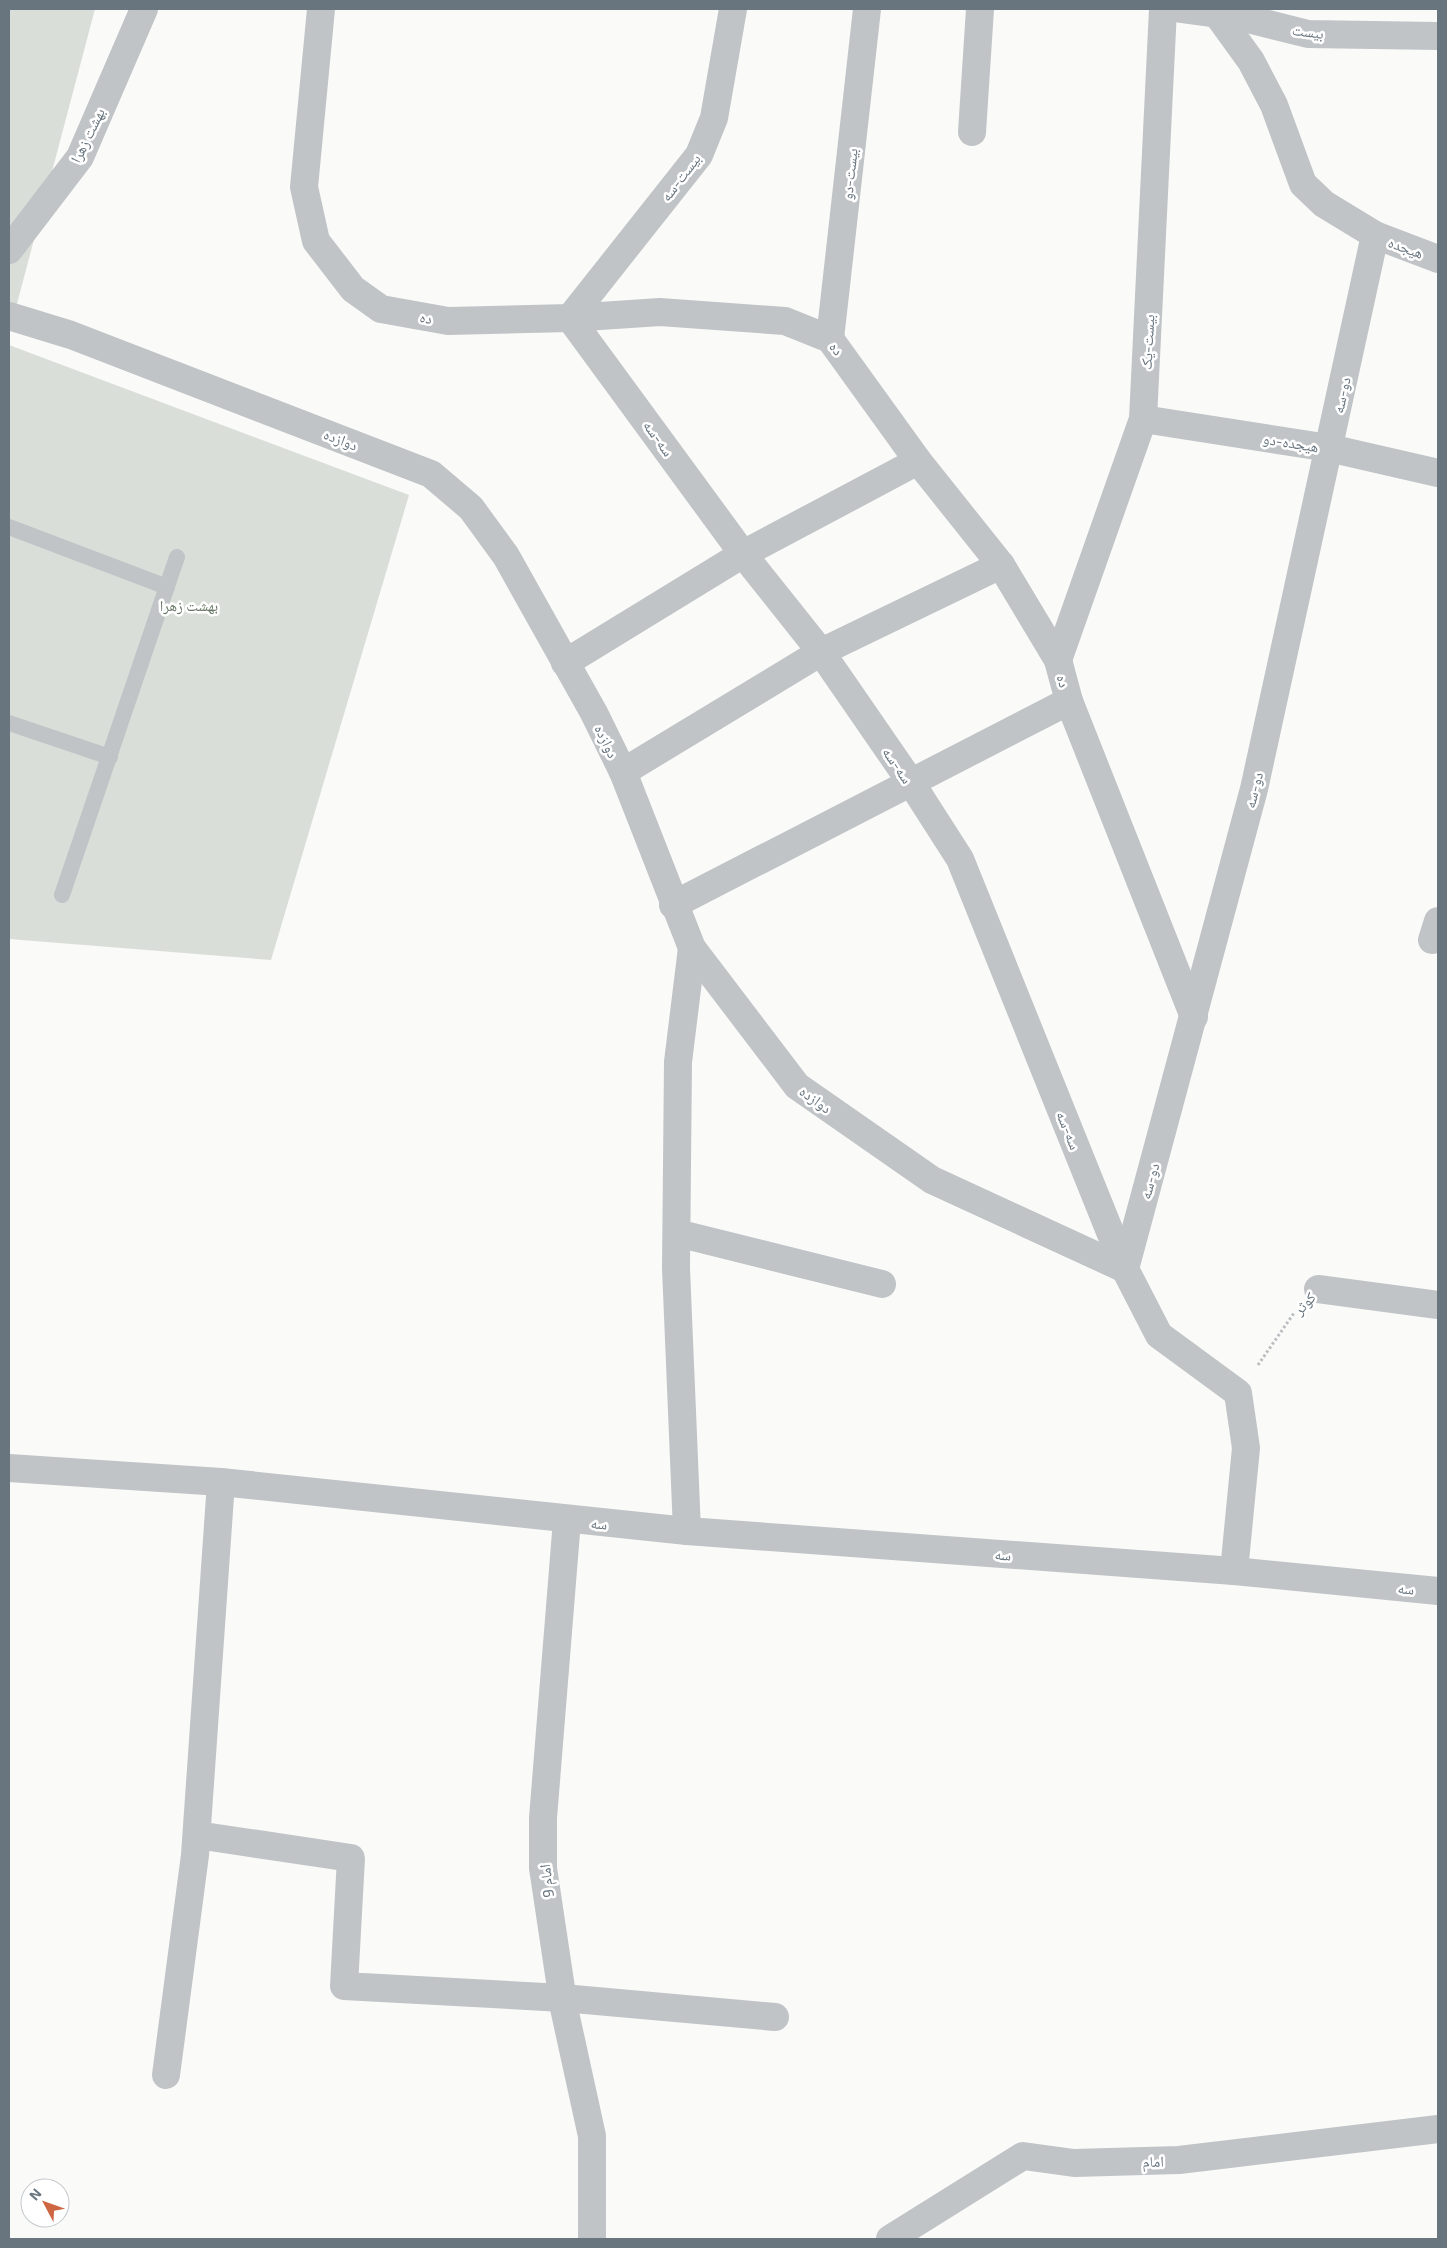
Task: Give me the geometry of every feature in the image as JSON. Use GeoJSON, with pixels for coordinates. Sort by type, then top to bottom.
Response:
{"type":"FeatureCollection","features":[{"type":"Feature","properties":{"kind":"street","name":"بهشت زهرا"},"geometry":{"type":"LineString","coordinates":[[9,250],[80,156],[144,9]]}},
{"type":"Feature","properties":{"kind":"street","name":"ده"},"geometry":{"type":"LineString","coordinates":[[321,9],[304,187],[316,241],[354,289],[381,309],[448,320],[570,318],[660,312],[785,321],[830,338],[918,461],[1001,566],[1058,660],[1069,701],[1194,1017]]}},
{"type":"Feature","properties":{"kind":"street","name":"بیست-سه"},"geometry":{"type":"LineString","coordinates":[[570,318],[699,155],[714,118],[733,9]]}},
{"type":"Feature","properties":{"kind":"street","name":"بیست-دو"},"geometry":{"type":"LineString","coordinates":[[830,338],[867,9]]}},
{"type":"Feature","properties":{"kind":"street"},"geometry":{"type":"LineString","coordinates":[[972,132],[980,9]]}},
{"type":"Feature","properties":{"kind":"street","name":"بیست-یک"},"geometry":{"type":"LineString","coordinates":[[1058,660],[1143,419],[1163,9]]}},
{"type":"Feature","properties":{"kind":"street","name":"بیست"},"geometry":{"type":"LineString","coordinates":[[1181,9],[1217,12],[1308,34],[1438,36]]}},
{"type":"Feature","properties":{"kind":"street"},"geometry":{"type":"LineString","coordinates":[[1217,12],[1251,61],[1274,106],[1304,184],[1324,204],[1375,235]]}},
{"type":"Feature","properties":{"kind":"street","name":"هیجده"},"geometry":{"type":"LineString","coordinates":[[1375,235],[1438,259]]}},
{"type":"Feature","properties":{"kind":"street","name":"دو-سه"},"geometry":{"type":"LineString","coordinates":[[1125,1269],[1254,789],[1375,235]]}},
{"type":"Feature","properties":{"kind":"street","name":"دوازده"},"geometry":{"type":"LineString","coordinates":[[9,316],[71,335],[431,474],[471,508],[506,556],[594,713],[623,772],[673,905],[692,948],[797,1086],[932,1180],[1125,1269]]}},
{"type":"Feature","properties":{"kind":"street","name":"سه-سه"},"geometry":{"type":"LineString","coordinates":[[570,318],[743,554],[821,652],[910,781],[960,859],[1125,1269]]}},
{"type":"Feature","properties":{"kind":"street","name":"هیجده-دو"},"geometry":{"type":"LineString","coordinates":[[1143,419],[1330,448],[1438,473]]}},
{"type":"Feature","properties":{"kind":"street"},"geometry":{"type":"LineString","coordinates":[[565,663],[743,554],[918,461]]}},
{"type":"Feature","properties":{"kind":"street"},"geometry":{"type":"LineString","coordinates":[[623,772],[821,652],[1001,566]]}},
{"type":"Feature","properties":{"kind":"street"},"geometry":{"type":"LineString","coordinates":[[673,905],[910,781],[1069,701]]}},
{"type":"Feature","properties":{"kind":"street"},"geometry":{"type":"LineString","coordinates":[[687,1531],[676,1268],[678,1062],[692,948]]}},
{"type":"Feature","properties":{"kind":"street"},"geometry":{"type":"LineString","coordinates":[[677,1234],[882,1284]]}},
{"type":"Feature","properties":{"kind":"street"},"geometry":{"type":"LineString","coordinates":[[1125,1269],[1160,1335],[1238,1393],[1246,1448],[1234,1571]]}},
{"type":"Feature","properties":{"kind":"street","name":"کوثر"},"geometry":{"type":"LineString","coordinates":[[1318,1289],[1438,1305]]}},
{"type":"Feature","properties":{"kind":"street","name":"سه"},"geometry":{"type":"LineString","coordinates":[[9,1468],[221,1482],[567,1520],[687,1531],[1234,1571],[1438,1591]]}},
{"type":"Feature","properties":{"kind":"street"},"geometry":{"type":"LineString","coordinates":[[166,2075],[197,1835],[221,1482]]}},
{"type":"Feature","properties":{"kind":"street","name":"امام 9"},"geometry":{"type":"LineString","coordinates":[[567,1520],[543,1818],[544,1868],[563,1998],[592,2136],[592,2239]]}},
{"type":"Feature","properties":{"kind":"street"},"geometry":{"type":"LineString","coordinates":[[197,1835],[350,1858],[344,1986],[563,1998],[775,2017]]}},
{"type":"Feature","properties":{"kind":"street","name":"امام"},"geometry":{"type":"LineString","coordinates":[[890,2239],[1023,2156],[1074,2163],[1179,2160],[1438,2130]]}},
{"type":"Feature","properties":{"kind":"lane"},"geometry":{"type":"LineString","coordinates":[[9,527],[167,587]]}},
{"type":"Feature","properties":{"kind":"lane"},"geometry":{"type":"LineString","coordinates":[[62,895],[178,557]]}},
{"type":"Feature","properties":{"kind":"lane"},"geometry":{"type":"LineString","coordinates":[[9,723],[110,757]]}},
{"type":"Feature","properties":{"kind":"path","name":"کوثر"},"geometry":{"type":"LineString","coordinates":[[1238,1393],[1296,1310],[1318,1289]]}},
{"type":"Feature","properties":{"kind":"green space"},"geometry":{"type":"Polygon","coordinates":[[[9,9],[95,9],[9,334],[9,9]]]}},
{"type":"Feature","properties":{"kind":"green space","name":"بهشت زهرا"},"geometry":{"type":"Polygon","coordinates":[[[9,345],[409,495],[271,960],[9,939],[9,345]]]}}]}
